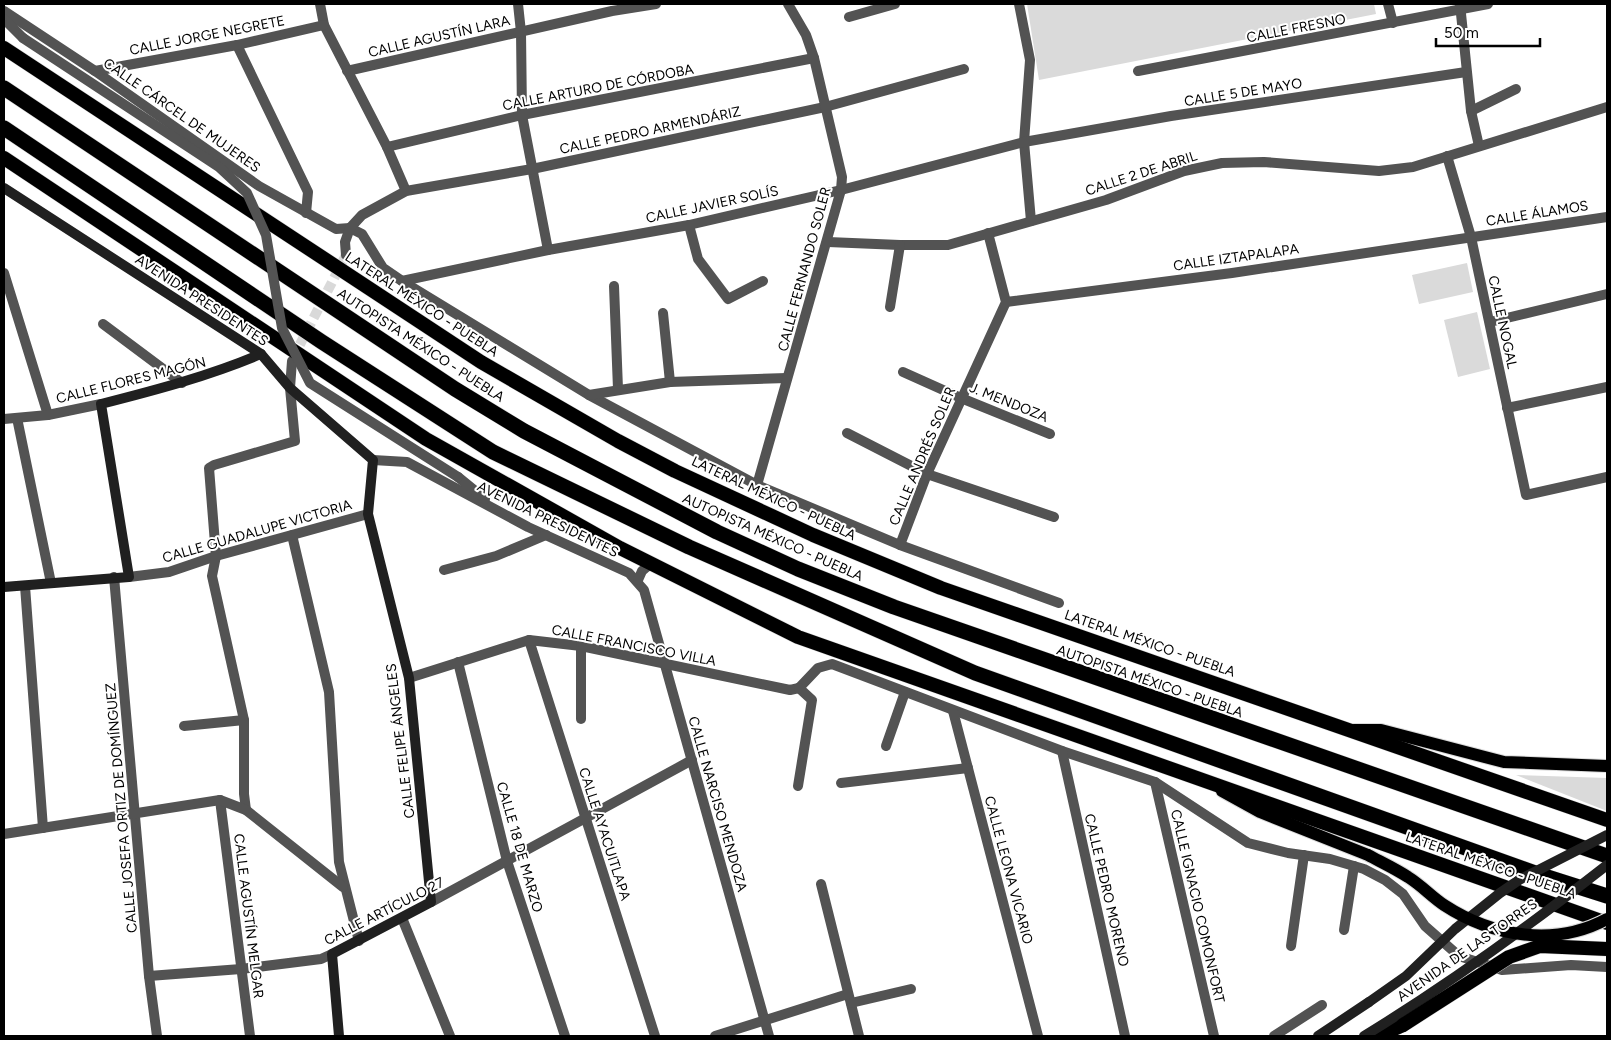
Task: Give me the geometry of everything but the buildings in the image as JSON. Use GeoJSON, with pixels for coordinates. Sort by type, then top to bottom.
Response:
{"type":"FeatureCollection","features":[{"type":"Feature","properties":{"kind":"highway","name":"LATERAL MÉXICO - PUEBLA"},"geometry":{"type":"LineString","coordinates":[[4,48],[481,362],[610,437],[675,470],[813,535],[941,588],[1354,730],[1607,820]]}},
{"type":"Feature","properties":{"kind":"highway","name":"AUTOPISTA MÉXICO - PUEBLA"},"geometry":{"type":"LineString","coordinates":[[4,88],[496,414],[604,475],[717,532],[798,569],[894,608],[1607,856]]}},
{"type":"Feature","properties":{"kind":"highway"},"geometry":{"type":"LineString","coordinates":[[4,128],[322,342],[493,452],[689,547],[975,672],[1541,875],[1607,896]]}},
{"type":"Feature","properties":{"kind":"highway","name":"LATERAL MÉXICO - PUEBLA"},"geometry":{"type":"LineString","coordinates":[[4,158],[426,439],[650,564],[798,637],[1205,782],[1607,921]]}},
{"type":"Feature","properties":{"kind":"highway"},"geometry":{"type":"LineString","coordinates":[[1378,1036],[1403,1026],[1509,957],[1540,946],[1607,949]]}},
{"type":"Feature","properties":{"kind":"main road","name":"AVENIDA PRESIDENTES"},"geometry":{"type":"LineString","coordinates":[[4,188],[261,354],[290,388],[373,460]]}},
{"type":"Feature","properties":{"kind":"main road","name":"CALLE FLORES MAGÓN"},"geometry":{"type":"LineString","coordinates":[[101,404],[182,383],[261,354]]}},
{"type":"Feature","properties":{"kind":"main road"},"geometry":{"type":"LineString","coordinates":[[101,404],[129,577]]}},
{"type":"Feature","properties":{"kind":"main road","name":"CALLE FELIPE ÁNGELES"},"geometry":{"type":"LineString","coordinates":[[373,460],[368,514],[409,678],[432,902]]}},
{"type":"Feature","properties":{"kind":"main road","name":"CALLE GUADALUPE VICTORIA"},"geometry":{"type":"LineString","coordinates":[[4,587],[129,577]]}},
{"type":"Feature","properties":{"kind":"main road"},"geometry":{"type":"LineString","coordinates":[[1354,730],[1381,730],[1504,762],[1607,766]]}},
{"type":"Feature","properties":{"kind":"main road"},"geometry":{"type":"LineString","coordinates":[[1205,782],[1260,812],[1368,855],[1408,877],[1445,906],[1484,925],[1506,932],[1529,936],[1551,936],[1572,933],[1607,921]]}},
{"type":"Feature","properties":{"kind":"main road","name":"AVENIDA DE LAS TORRES"},"geometry":{"type":"LineString","coordinates":[[1318,1036],[1406,976],[1455,929],[1500,893],[1519,880],[1607,835]]}},
{"type":"Feature","properties":{"kind":"main road","name":"AVENIDA DE LAS TORRES"},"geometry":{"type":"LineString","coordinates":[[1364,1036],[1410,1008],[1527,927],[1607,865]]}},
{"type":"Feature","properties":{"kind":"main road","name":"CALLE ARTÍCULO 27"},"geometry":{"type":"LineString","coordinates":[[332,954],[432,902]]}},
{"type":"Feature","properties":{"kind":"main road"},"geometry":{"type":"LineString","coordinates":[[332,954],[339,1036]]}},
{"type":"Feature","properties":{"kind":"street"},"geometry":{"type":"LineString","coordinates":[[320,4],[324,25],[387,147],[406,192]]}},
{"type":"Feature","properties":{"kind":"street"},"geometry":{"type":"LineString","coordinates":[[518,4],[521,32],[522,115],[548,250]]}},
{"type":"Feature","properties":{"kind":"street","name":"CALLE AGUSTÍN LARA"},"geometry":{"type":"LineString","coordinates":[[347,71],[521,32],[612,7],[656,4]]}},
{"type":"Feature","properties":{"kind":"street","name":"CALLE FERNANDO SOLER"},"geometry":{"type":"LineString","coordinates":[[756,485],[828,242],[841,190],[842,177],[814,58],[806,35],[788,4]]}},
{"type":"Feature","properties":{"kind":"street"},"geometry":{"type":"LineString","coordinates":[[849,17],[895,4]]}},
{"type":"Feature","properties":{"kind":"street"},"geometry":{"type":"LineString","coordinates":[[1019,4],[1030,60],[1024,142],[1031,221]]}},
{"type":"Feature","properties":{"kind":"street"},"geometry":{"type":"LineString","coordinates":[[1388,4],[1393,23]]}},
{"type":"Feature","properties":{"kind":"street","name":"CALLE FRESNO"},"geometry":{"type":"LineString","coordinates":[[1138,72],[1393,23],[1460,7],[1488,4]]}},
{"type":"Feature","properties":{"kind":"street"},"geometry":{"type":"LineString","coordinates":[[1460,7],[1470,111],[1479,146]]}},
{"type":"Feature","properties":{"kind":"street","name":"CALLE CÁRCEL DE MUJERES"},"geometry":{"type":"LineString","coordinates":[[4,11],[95,71],[259,186],[336,229],[350,228]]}},
{"type":"Feature","properties":{"kind":"street"},"geometry":{"type":"LineString","coordinates":[[4,20],[23,38],[219,168],[247,193],[266,235],[282,328],[310,383],[458,477],[503,514]]}},
{"type":"Feature","properties":{"kind":"street","name":"CALLE JORGE NEGRETE"},"geometry":{"type":"LineString","coordinates":[[95,71],[237,45],[324,25]]}},
{"type":"Feature","properties":{"kind":"street"},"geometry":{"type":"LineString","coordinates":[[237,45],[308,192],[306,213]]}},
{"type":"Feature","properties":{"kind":"street","name":"CALLE ARTURO DE CÓRDOBA"},"geometry":{"type":"LineString","coordinates":[[387,147],[522,115],[814,58]]}},
{"type":"Feature","properties":{"kind":"street","name":"CALLE PEDRO ARMENDÁRIZ"},"geometry":{"type":"LineString","coordinates":[[350,228],[362,215],[406,192],[532,169],[825,107],[964,69]]}},
{"type":"Feature","properties":{"kind":"street","name":"CALLE 5 DE MAYO"},"geometry":{"type":"LineString","coordinates":[[1024,142],[1171,116],[1466,72]]}},
{"type":"Feature","properties":{"kind":"street"},"geometry":{"type":"LineString","coordinates":[[1470,111],[1516,89]]}},
{"type":"Feature","properties":{"kind":"street","name":"CALLE 2 DE ABRIL"},"geometry":{"type":"LineString","coordinates":[[828,242],[948,245],[1106,200],[1184,171],[1222,163],[1264,162],[1379,171],[1413,167],[1607,107]]}},
{"type":"Feature","properties":{"kind":"street","name":"CALLE JAVIER SOLÍS"},"geometry":{"type":"LineString","coordinates":[[402,281],[548,250],[689,225],[841,190],[1024,142]]}},
{"type":"Feature","properties":{"kind":"street","name":"CALLE NOGAL"},"geometry":{"type":"LineString","coordinates":[[1447,156],[1471,237],[1526,495],[1607,477]]}},
{"type":"Feature","properties":{"kind":"street","name":"CALLE ÁLAMOS"},"geometry":{"type":"LineString","coordinates":[[1471,237],[1607,217]]}},
{"type":"Feature","properties":{"kind":"street"},"geometry":{"type":"LineString","coordinates":[[689,225],[698,259],[728,299],[763,281]]}},
{"type":"Feature","properties":{"kind":"street"},"geometry":{"type":"LineString","coordinates":[[346,255],[345,242],[350,228]]}},
{"type":"Feature","properties":{"kind":"street","name":"CALLE ANDRÉS SOLER"},"geometry":{"type":"LineString","coordinates":[[350,228],[362,234],[383,268],[589,396],[756,485],[900,545],[961,398],[1006,302]]}},
{"type":"Feature","properties":{"kind":"street"},"geometry":{"type":"LineString","coordinates":[[988,233],[1006,302]]}},
{"type":"Feature","properties":{"kind":"street","name":"CALLE IZTAPALAPA"},"geometry":{"type":"LineString","coordinates":[[1006,302],[1232,272],[1471,237]]}},
{"type":"Feature","properties":{"kind":"street"},"geometry":{"type":"LineString","coordinates":[[890,307],[900,245]]}},
{"type":"Feature","properties":{"kind":"street"},"geometry":{"type":"LineString","coordinates":[[4,273],[48,415]]}},
{"type":"Feature","properties":{"kind":"street"},"geometry":{"type":"LineString","coordinates":[[614,286],[618,389]]}},
{"type":"Feature","properties":{"kind":"street"},"geometry":{"type":"LineString","coordinates":[[1490,322],[1607,294]]}},
{"type":"Feature","properties":{"kind":"street"},"geometry":{"type":"LineString","coordinates":[[663,313],[670,382]]}},
{"type":"Feature","properties":{"kind":"street"},"geometry":{"type":"LineString","coordinates":[[103,324],[182,383]]}},
{"type":"Feature","properties":{"kind":"street"},"geometry":{"type":"LineString","coordinates":[[246,810],[244,794],[244,720],[212,576],[216,556],[209,468],[295,442],[290,388],[292,361]]}},
{"type":"Feature","properties":{"kind":"street","name":"J. MENDOZA"},"geometry":{"type":"LineString","coordinates":[[904,372],[961,398],[1050,434]]}},
{"type":"Feature","properties":{"kind":"street"},"geometry":{"type":"LineString","coordinates":[[589,396],[618,389],[670,382],[787,378]]}},
{"type":"Feature","properties":{"kind":"street"},"geometry":{"type":"LineString","coordinates":[[1506,408],[1607,387]]}},
{"type":"Feature","properties":{"kind":"street","name":"CALLE FLORES MAGÓN"},"geometry":{"type":"LineString","coordinates":[[4,419],[48,415],[101,404]]}},
{"type":"Feature","properties":{"kind":"street"},"geometry":{"type":"LineString","coordinates":[[17,418],[51,583]]}},
{"type":"Feature","properties":{"kind":"street"},"geometry":{"type":"LineString","coordinates":[[847,433],[928,474],[1054,517]]}},
{"type":"Feature","properties":{"kind":"street","name":"AVENIDA PRESIDENTES"},"geometry":{"type":"LineString","coordinates":[[373,460],[407,462],[503,514],[629,573],[638,580]]}},
{"type":"Feature","properties":{"kind":"street","name":"CALLE GUADALUPE VICTORIA"},"geometry":{"type":"LineString","coordinates":[[129,577],[168,572],[216,556],[368,514]]}},
{"type":"Feature","properties":{"kind":"street"},"geometry":{"type":"LineString","coordinates":[[292,535],[329,692],[339,862],[343,886],[359,941]]}},
{"type":"Feature","properties":{"kind":"street"},"geometry":{"type":"LineString","coordinates":[[444,570],[496,556],[546,535]]}},
{"type":"Feature","properties":{"kind":"street"},"geometry":{"type":"LineString","coordinates":[[900,545],[1059,603]]}},
{"type":"Feature","properties":{"kind":"street"},"geometry":{"type":"LineString","coordinates":[[638,580],[642,570],[650,564]]}},
{"type":"Feature","properties":{"kind":"street","name":"CALLE JOSEFA ORTIZ DE DOMÍNGUEZ"},"geometry":{"type":"LineString","coordinates":[[114,577],[149,976],[157,1036]]}},
{"type":"Feature","properties":{"kind":"street","name":"CALLE NARCISO MENDOZA"},"geometry":{"type":"LineString","coordinates":[[638,580],[644,590],[769,1036]]}},
{"type":"Feature","properties":{"kind":"street"},"geometry":{"type":"LineString","coordinates":[[25,586],[43,828]]}},
{"type":"Feature","properties":{"kind":"street","name":"CALLE FRANCISCO VILLA"},"geometry":{"type":"LineString","coordinates":[[409,678],[529,640],[581,646],[790,690],[799,688]]}},
{"type":"Feature","properties":{"kind":"street","name":"CALLE AYACUITLAPA"},"geometry":{"type":"LineString","coordinates":[[529,640],[585,820],[656,1036]]}},
{"type":"Feature","properties":{"kind":"street"},"geometry":{"type":"LineString","coordinates":[[581,646],[581,719]]}},
{"type":"Feature","properties":{"kind":"street","name":"CALLE 18 DE MARZO"},"geometry":{"type":"LineString","coordinates":[[458,662],[508,861],[565,1036]]}},
{"type":"Feature","properties":{"kind":"street"},"geometry":{"type":"LineString","coordinates":[[798,786],[812,700],[799,688],[818,668],[832,664],[1062,751],[1155,782],[1248,843],[1330,859],[1354,866],[1385,880],[1403,894],[1425,926],[1459,956],[1502,970],[1570,966],[1607,967]]}},
{"type":"Feature","properties":{"kind":"street"},"geometry":{"type":"LineString","coordinates":[[886,746],[905,692]]}},
{"type":"Feature","properties":{"kind":"street","name":"CALLE LEONA VICARIO"},"geometry":{"type":"LineString","coordinates":[[953,711],[1038,1036]]}},
{"type":"Feature","properties":{"kind":"street"},"geometry":{"type":"LineString","coordinates":[[184,726],[244,720]]}},
{"type":"Feature","properties":{"kind":"street","name":"CALLE PEDRO MORENO"},"geometry":{"type":"LineString","coordinates":[[1062,751],[1125,1036]]}},
{"type":"Feature","properties":{"kind":"street","name":"CALLE ARTÍCULO 27"},"geometry":{"type":"LineString","coordinates":[[432,902],[692,760]]}},
{"type":"Feature","properties":{"kind":"street"},"geometry":{"type":"LineString","coordinates":[[841,783],[968,768]]}},
{"type":"Feature","properties":{"kind":"street","name":"CALLE IGNACIO COMONFORT"},"geometry":{"type":"LineString","coordinates":[[1155,782],[1214,1036]]}},
{"type":"Feature","properties":{"kind":"street"},"geometry":{"type":"LineString","coordinates":[[4,834],[135,811],[220,800],[246,810],[343,886]]}},
{"type":"Feature","properties":{"kind":"street","name":"CALLE AGUSTÍN MELGAR"},"geometry":{"type":"LineString","coordinates":[[220,800],[250,1036]]}},
{"type":"Feature","properties":{"kind":"street"},"geometry":{"type":"LineString","coordinates":[[1290,946],[1304,855]]}},
{"type":"Feature","properties":{"kind":"street"},"geometry":{"type":"LineString","coordinates":[[1344,930],[1354,866]]}},
{"type":"Feature","properties":{"kind":"street"},"geometry":{"type":"LineString","coordinates":[[821,884],[859,1036]]}},
{"type":"Feature","properties":{"kind":"street"},"geometry":{"type":"LineString","coordinates":[[402,918],[450,1036]]}},
{"type":"Feature","properties":{"kind":"street","name":"CALLE ARTÍCULO 27"},"geometry":{"type":"LineString","coordinates":[[149,976],[241,969],[321,959],[332,954]]}},
{"type":"Feature","properties":{"kind":"street"},"geometry":{"type":"LineString","coordinates":[[715,1036],[764,1020],[850,998],[911,989]]}},
{"type":"Feature","properties":{"kind":"street"},"geometry":{"type":"LineString","coordinates":[[1274,1036],[1322,1005]]}},
{"type":"Feature","properties":{"kind":"shaded area"},"geometry":{"type":"Polygon","coordinates":[[[1027,4],[1374,4],[1376,14],[1039,80],[1027,4]]]}},
{"type":"Feature","properties":{"kind":"shaded area"},"geometry":{"type":"Polygon","coordinates":[[[1467,263],[1473,292],[1419,304],[1412,275],[1467,263]]]}},
{"type":"Feature","properties":{"kind":"shaded area"},"geometry":{"type":"Polygon","coordinates":[[[1477,312],[1490,369],[1458,377],[1444,320],[1477,312]]]}},
{"type":"Feature","properties":{"kind":"shaded area"},"geometry":{"type":"Polygon","coordinates":[[[1516,775],[1607,778],[1607,811],[1516,775]]]}},
{"type":"Feature","properties":{"kind":"tunnel"},"geometry":{"type":"LineString","coordinates":[[293,358],[346,255]]}}]}
